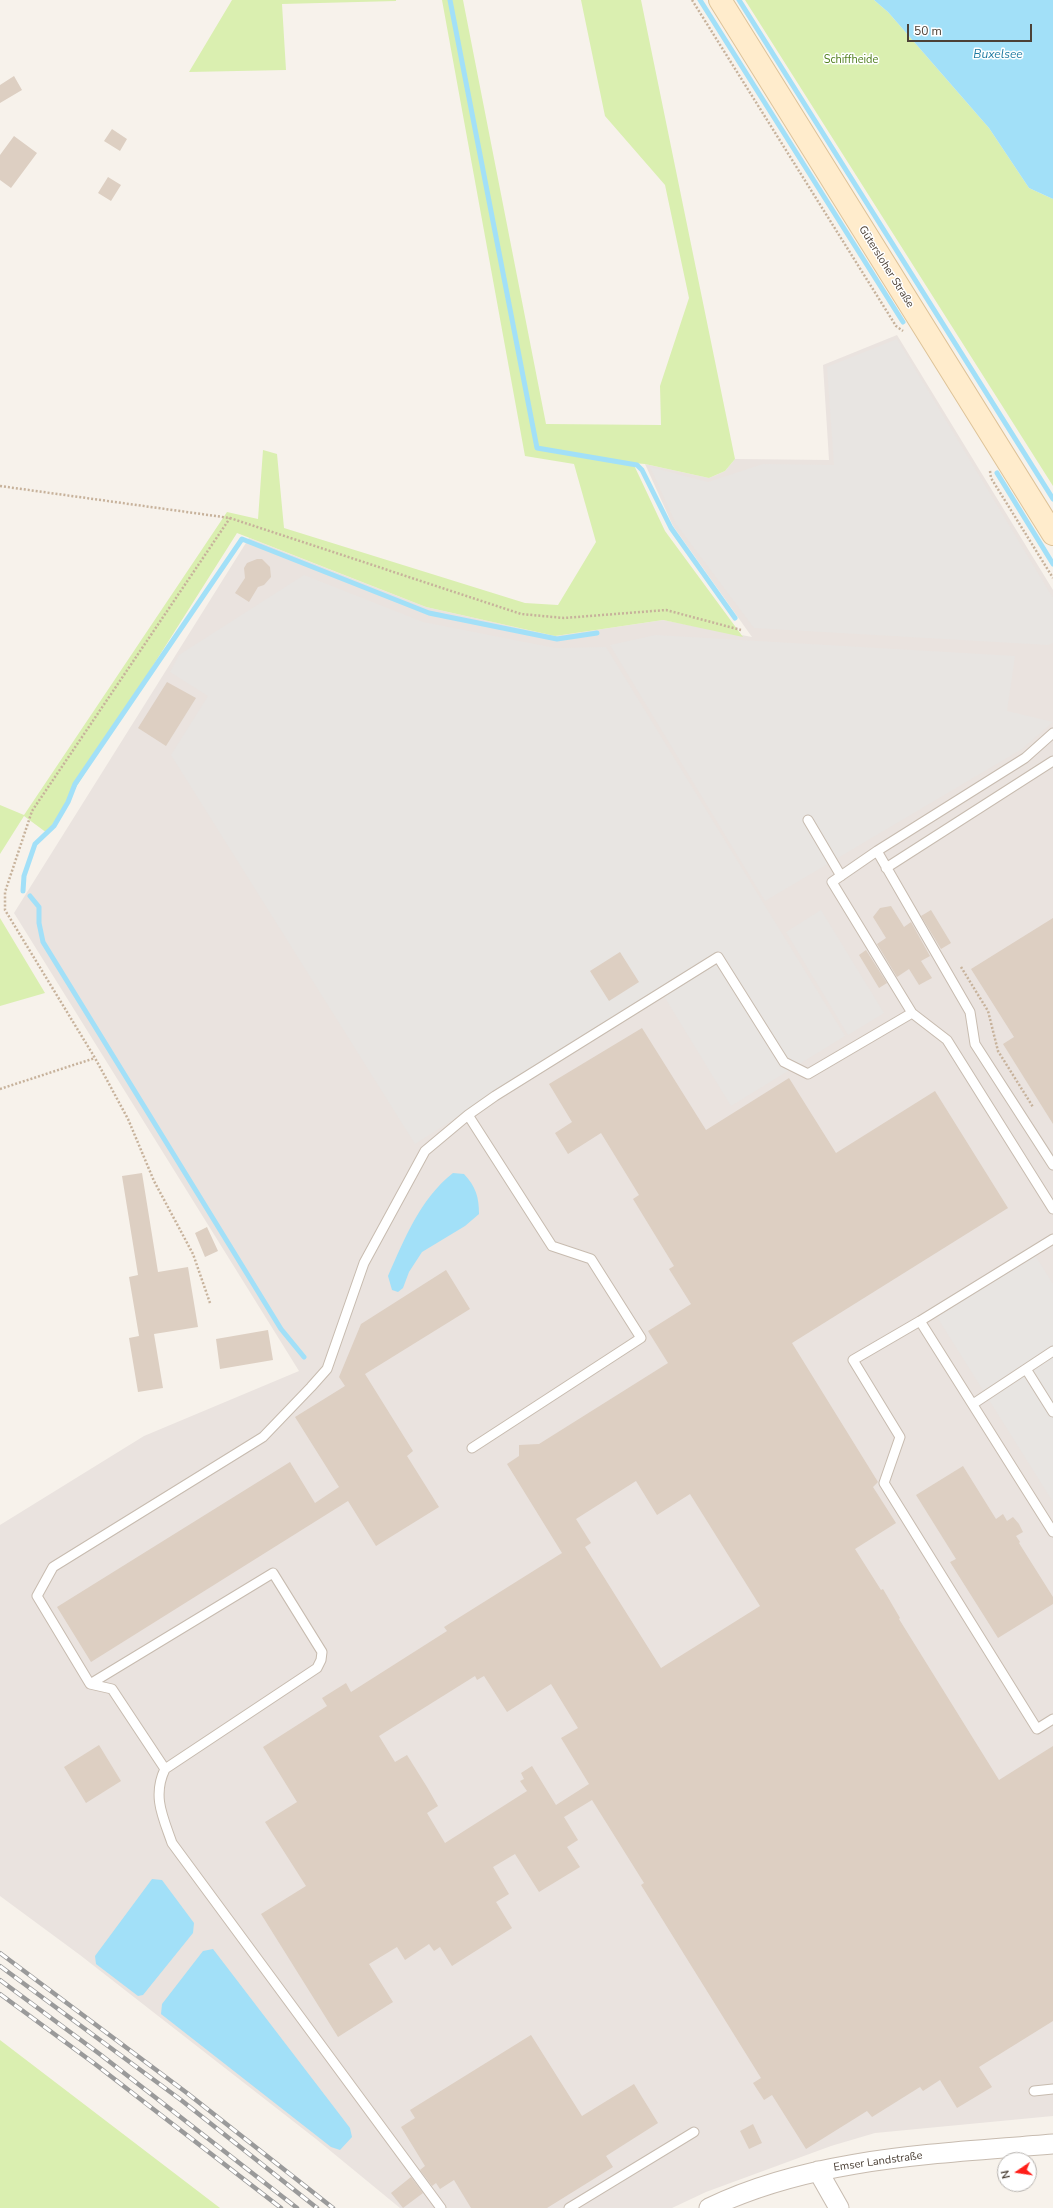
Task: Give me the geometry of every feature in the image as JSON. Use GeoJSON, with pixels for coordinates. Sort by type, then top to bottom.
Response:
{"type":"FeatureCollection","features":[{"type":"Feature","properties":{"kind":"main road","name":"Gütersloher Straße"},"geometry":{"type":"LineString","coordinates":[[720,0],[1053,534]]}},
{"type":"Feature","properties":{"kind":"street","name":"Emser Landstraße"},"geometry":{"type":"LineString","coordinates":[[709,2208],[768,2185],[818,2171],[915,2156],[1053,2144]]}},
{"type":"Feature","properties":{"kind":"street"},"geometry":{"type":"LineString","coordinates":[[818,2171],[840,2208]]}},
{"type":"Feature","properties":{"kind":"lane"},"geometry":{"type":"LineString","coordinates":[[1053,733],[1025,758],[876,851],[832,882],[912,1013],[947,1040],[1053,1209]]}},
{"type":"Feature","properties":{"kind":"lane"},"geometry":{"type":"LineString","coordinates":[[886,868],[1053,761]]}},
{"type":"Feature","properties":{"kind":"lane"},"geometry":{"type":"LineString","coordinates":[[808,820],[841,876]]}},
{"type":"Feature","properties":{"kind":"lane"},"geometry":{"type":"LineString","coordinates":[[876,851],[970,1012],[975,1044],[1053,1165]]}},
{"type":"Feature","properties":{"kind":"lane"},"geometry":{"type":"LineString","coordinates":[[165,1769],[112,1689],[90,1684],[37,1596],[53,1567],[263,1437],[327,1369],[364,1263],[425,1151],[468,1115],[718,957],[784,1062],[808,1074],[912,1013]]}},
{"type":"Feature","properties":{"kind":"lane"},"geometry":{"type":"LineString","coordinates":[[468,1115],[552,1246],[591,1258],[641,1338],[472,1448]]}},
{"type":"Feature","properties":{"kind":"lane"},"geometry":{"type":"LineString","coordinates":[[1053,1239],[920,1321],[853,1360],[900,1437],[884,1483],[1037,1729],[1053,1719]]}},
{"type":"Feature","properties":{"kind":"lane"},"geometry":{"type":"LineString","coordinates":[[920,1321],[1053,1532]]}},
{"type":"Feature","properties":{"kind":"lane"},"geometry":{"type":"LineString","coordinates":[[973,1404],[1053,1351]]}},
{"type":"Feature","properties":{"kind":"lane"},"geometry":{"type":"LineString","coordinates":[[1026,1369],[1053,1412]]}},
{"type":"Feature","properties":{"kind":"lane"},"geometry":{"type":"LineString","coordinates":[[90,1684],[273,1573],[322,1652],[321,1660],[317,1668],[165,1769],[159,1782],[159,1806],[172,1844],[441,2208]]}},
{"type":"Feature","properties":{"kind":"lane"},"geometry":{"type":"LineString","coordinates":[[1034,2091],[1053,2089]]}},
{"type":"Feature","properties":{"kind":"lane"},"geometry":{"type":"LineString","coordinates":[[569,2208],[694,2132]]}},
{"type":"Feature","properties":{"kind":"path"},"geometry":{"type":"LineString","coordinates":[[692,0],[896,326],[906,333]]}},
{"type":"Feature","properties":{"kind":"path"},"geometry":{"type":"LineString","coordinates":[[989,464],[991,478],[1053,578]]}},
{"type":"Feature","properties":{"kind":"path"},"geometry":{"type":"LineString","coordinates":[[0,486],[230,518],[521,614],[564,618],[666,610],[741,630]]}},
{"type":"Feature","properties":{"kind":"path"},"geometry":{"type":"LineString","coordinates":[[210,1303],[193,1254],[154,1181],[128,1119],[95,1058],[5,910],[5,892],[32,811],[230,518]]}},
{"type":"Feature","properties":{"kind":"path"},"geometry":{"type":"LineString","coordinates":[[961,967],[988,1011],[998,1051],[1033,1108]]}},
{"type":"Feature","properties":{"kind":"path"},"geometry":{"type":"LineString","coordinates":[[0,1090],[95,1058]]}},
{"type":"Feature","properties":{"kind":"shaded area"},"geometry":{"type":"Polygon","coordinates":[[[897,335],[1053,590],[1053,2116],[875,2133],[831,2146],[706,2192],[672,2208],[400,2208],[316,2139],[80,1955],[0,1896],[0,1525],[144,1436],[299,1371],[14,913],[249,538],[426,607],[555,636],[663,620],[752,637],[673,526],[645,464],[709,478],[725,471],[735,459],[829,460],[823,365],[897,335]]]}},
{"type":"Feature","properties":{"kind":"shaded area"},"geometry":{"type":"Polygon","coordinates":[[[897,339],[1053,598],[1053,643],[1048,645],[754,628],[676,524],[650,467],[708,482],[763,464],[834,465],[827,367],[897,339]]]}},
{"type":"Feature","properties":{"kind":"shaded area"},"geometry":{"type":"Polygon","coordinates":[[[304,575],[423,622],[555,648],[606,647],[845,1036],[731,1106],[659,988],[415,1144],[171,755],[208,696],[170,672],[179,655],[304,575]]]}},
{"type":"Feature","properties":{"kind":"shaded area"},"geometry":{"type":"Polygon","coordinates":[[[655,635],[1015,656],[1007,711],[1053,722],[1022,749],[765,901],[610,645],[655,635]]]}},
{"type":"Feature","properties":{"kind":"shaded area"},"geometry":{"type":"Polygon","coordinates":[[[821,910],[884,1013],[848,1035],[786,932],[821,910]]]}},
{"type":"Feature","properties":{"kind":"shaded area"},"geometry":{"type":"Polygon","coordinates":[[[1035,1255],[1053,1284],[1053,1502],[937,1317],[1035,1255]]]}},
{"type":"Feature","properties":{"kind":"green space"},"geometry":{"type":"Polygon","coordinates":[[[232,0],[396,1],[282,4],[286,70],[189,72],[232,0]]]}},
{"type":"Feature","properties":{"kind":"green space"},"geometry":{"type":"Polygon","coordinates":[[[442,0],[463,0],[546,424],[661,425],[660,386],[689,298],[665,185],[605,116],[581,0],[641,0],[735,459],[725,471],[709,478],[645,464],[633,463],[665,531],[743,637],[663,620],[555,636],[426,607],[237,533],[47,833],[24,816],[0,854],[0,805],[24,815],[227,512],[258,519],[263,450],[277,454],[284,528],[525,603],[558,605],[596,542],[574,464],[525,456],[442,0]]]}},
{"type":"Feature","properties":{"kind":"green space","name":"Schiffheide"},"geometry":{"type":"Polygon","coordinates":[[[745,0],[874,0],[888,12],[989,128],[1029,188],[1053,199],[1053,486],[745,0]]]}},
{"type":"Feature","properties":{"kind":"green space"},"geometry":{"type":"Polygon","coordinates":[[[0,918],[45,993],[0,1006],[0,918]]]}},
{"type":"Feature","properties":{"kind":"green space"},"geometry":{"type":"Polygon","coordinates":[[[0,2040],[220,2208],[0,2208],[0,2040]]]}},
{"type":"Feature","properties":{"kind":"water","name":"Buxelsee"},"geometry":{"type":"Polygon","coordinates":[[[874,0],[1053,0],[1053,199],[1029,188],[989,128],[888,12],[874,0]]]}},
{"type":"Feature","properties":{"kind":"water"},"geometry":{"type":"Polygon","coordinates":[[[453,1173],[464,1174],[471,1183],[477,1197],[479,1214],[465,1226],[422,1252],[409,1272],[403,1288],[398,1292],[392,1290],[388,1276],[414,1220],[431,1195],[441,1183],[453,1173]]]}},
{"type":"Feature","properties":{"kind":"water"},"geometry":{"type":"Polygon","coordinates":[[[152,1879],[162,1880],[194,1923],[193,1933],[143,1995],[138,1996],[96,1964],[95,1956],[152,1879]]]}},
{"type":"Feature","properties":{"kind":"water"},"geometry":{"type":"Polygon","coordinates":[[[213,1949],[350,2128],[352,2137],[340,2150],[331,2147],[161,2014],[162,2004],[203,1951],[213,1949]]]}},
{"type":"Feature","properties":{"kind":"building"},"geometry":{"type":"Polygon","coordinates":[[[14,76],[22,90],[0,103],[0,85],[14,76]]]}},
{"type":"Feature","properties":{"kind":"building"},"geometry":{"type":"Polygon","coordinates":[[[112,129],[127,139],[120,151],[104,141],[112,129]]]}},
{"type":"Feature","properties":{"kind":"building"},"geometry":{"type":"Polygon","coordinates":[[[14,136],[37,153],[11,188],[0,180],[0,155],[14,136]]]}},
{"type":"Feature","properties":{"kind":"building"},"geometry":{"type":"Polygon","coordinates":[[[108,177],[121,185],[111,201],[98,193],[108,177]]]}},
{"type":"Feature","properties":{"kind":"building"},"geometry":{"type":"Polygon","coordinates":[[[257,559],[262,559],[270,567],[271,577],[264,585],[258,587],[249,602],[235,593],[245,578],[244,568],[247,563],[257,559]]]}},
{"type":"Feature","properties":{"kind":"building"},"geometry":{"type":"Polygon","coordinates":[[[167,682],[196,698],[166,746],[138,728],[167,682]]]}},
{"type":"Feature","properties":{"kind":"building"},"geometry":{"type":"Polygon","coordinates":[[[891,906],[904,927],[911,922],[930,956],[921,961],[932,978],[919,985],[909,969],[897,977],[877,944],[886,938],[873,917],[880,908],[891,906]]]}},
{"type":"Feature","properties":{"kind":"building"},"geometry":{"type":"Polygon","coordinates":[[[931,910],[951,943],[941,949],[921,916],[931,910]]]}},
{"type":"Feature","properties":{"kind":"building"},"geometry":{"type":"Polygon","coordinates":[[[1053,918],[1053,1124],[1003,1044],[1014,1037],[971,969],[1053,918]]]}},
{"type":"Feature","properties":{"kind":"building"},"geometry":{"type":"Polygon","coordinates":[[[866,950],[887,983],[879,988],[859,955],[866,950]]]}},
{"type":"Feature","properties":{"kind":"building"},"geometry":{"type":"Polygon","coordinates":[[[620,952],[639,982],[609,1001],[590,971],[620,952]]]}},
{"type":"Feature","properties":{"kind":"building"},"geometry":{"type":"Polygon","coordinates":[[[642,1028],[706,1130],[789,1078],[836,1153],[935,1091],[1008,1208],[792,1343],[878,1482],[873,1487],[896,1523],[855,1549],[881,1590],[883,1589],[900,1618],[899,1619],[999,1780],[1053,1746],[1053,2021],[979,2067],[992,2087],[957,2108],[940,2080],[923,2091],[920,2087],[872,2117],[867,2111],[806,2149],[772,2095],[764,2100],[753,2083],[761,2078],[641,1885],[644,1883],[592,1800],[564,1817],[578,1840],[567,1847],[580,1867],[539,1892],[515,1854],[493,1867],[509,1894],[496,1902],[512,1928],[452,1966],[440,1947],[434,1951],[429,1944],[405,1960],[397,1947],[369,1964],[393,2002],[338,2037],[261,1914],[306,1886],[265,1822],[297,1802],[263,1747],[327,1706],[322,1698],[346,1683],[351,1692],[447,1631],[444,1627],[562,1553],[507,1464],[519,1456],[519,1445],[539,1444],[668,1363],[648,1331],[691,1304],[669,1269],[674,1266],[633,1199],[639,1195],[601,1133],[568,1154],[555,1133],[572,1122],[549,1084],[642,1028]],[[636,1481],[576,1519],[591,1543],[585,1547],[661,1668],[760,1606],[690,1494],[657,1515],[636,1481]],[[475,1676],[379,1736],[395,1762],[407,1755],[427,1787],[438,1806],[427,1813],[445,1843],[527,1791],[520,1781],[524,1779],[521,1773],[532,1766],[556,1805],[589,1784],[561,1738],[578,1728],[551,1684],[507,1712],[484,1676],[477,1680],[475,1676]]]}},
{"type":"Feature","properties":{"kind":"building"},"geometry":{"type":"Polygon","coordinates":[[[142,1173],[158,1272],[188,1267],[198,1327],[154,1334],[163,1388],[138,1392],[129,1338],[139,1336],[129,1277],[138,1275],[122,1176],[142,1173]]]}},
{"type":"Feature","properties":{"kind":"building"},"geometry":{"type":"Polygon","coordinates":[[[207,1227],[218,1251],[205,1257],[195,1233],[207,1227]]]}},
{"type":"Feature","properties":{"kind":"building"},"geometry":{"type":"Polygon","coordinates":[[[446,1270],[470,1309],[365,1374],[413,1451],[407,1456],[439,1507],[376,1546],[348,1501],[91,1662],[57,1607],[290,1462],[315,1503],[339,1487],[295,1417],[345,1386],[339,1377],[361,1324],[446,1270]]]}},
{"type":"Feature","properties":{"kind":"building"},"geometry":{"type":"Polygon","coordinates":[[[268,1330],[273,1360],[220,1369],[216,1339],[268,1330]]]}},
{"type":"Feature","properties":{"kind":"building"},"geometry":{"type":"Polygon","coordinates":[[[963,1466],[996,1519],[1003,1514],[1007,1521],[1013,1517],[1019,1524],[1023,1532],[1016,1536],[1020,1542],[1019,1543],[1053,1597],[1053,1604],[998,1638],[950,1562],[956,1559],[916,1495],[963,1466]]]}},
{"type":"Feature","properties":{"kind":"building"},"geometry":{"type":"Polygon","coordinates":[[[99,1745],[121,1781],[86,1803],[64,1767],[99,1745]]]}},
{"type":"Feature","properties":{"kind":"building"},"geometry":{"type":"Polygon","coordinates":[[[531,2035],[582,2116],[634,2084],[658,2123],[606,2156],[613,2167],[547,2208],[471,2208],[454,2180],[440,2189],[436,2183],[432,2186],[420,2170],[425,2166],[401,2127],[415,2118],[410,2110],[531,2035]]]}},
{"type":"Feature","properties":{"kind":"building"},"geometry":{"type":"Polygon","coordinates":[[[753,2124],[762,2143],[749,2149],[740,2131],[753,2124]]]}},
{"type":"Feature","properties":{"kind":"building"},"geometry":{"type":"Polygon","coordinates":[[[411,2177],[423,2193],[403,2208],[391,2193],[411,2177]]]}},
{"type":"Feature","properties":{"kind":"waterway"},"geometry":{"type":"LineString","coordinates":[[450,0],[537,448],[637,465],[642,470],[671,528],[735,618]]}},
{"type":"Feature","properties":{"kind":"waterway"},"geometry":{"type":"LineString","coordinates":[[700,0],[903,322]]}},
{"type":"Feature","properties":{"kind":"waterway"},"geometry":{"type":"LineString","coordinates":[[739,0],[1053,499]]}},
{"type":"Feature","properties":{"kind":"waterway"},"geometry":{"type":"LineString","coordinates":[[997,473],[1053,564]]}},
{"type":"Feature","properties":{"kind":"waterway"},"geometry":{"type":"LineString","coordinates":[[23,891],[24,876],[35,844],[54,826],[68,802],[75,784],[242,539],[429,613],[557,639],[597,633]]}},
{"type":"Feature","properties":{"kind":"waterway"},"geometry":{"type":"LineString","coordinates":[[30,896],[39,907],[39,923],[43,942],[281,1329],[304,1357]]}},
{"type":"Feature","properties":{"kind":"railway"},"geometry":{"type":"LineString","coordinates":[[0,1953],[187,2093],[333,2208]]}},
{"type":"Feature","properties":{"kind":"railway"},"geometry":{"type":"LineString","coordinates":[[0,1966],[181,2100],[317,2208]]}},
{"type":"Feature","properties":{"kind":"railway"},"geometry":{"type":"LineString","coordinates":[[0,1980],[101,2055],[297,2208]]}},
{"type":"Feature","properties":{"kind":"railway"},"geometry":{"type":"LineString","coordinates":[[0,1994],[95,2064],[281,2208]]}}]}
